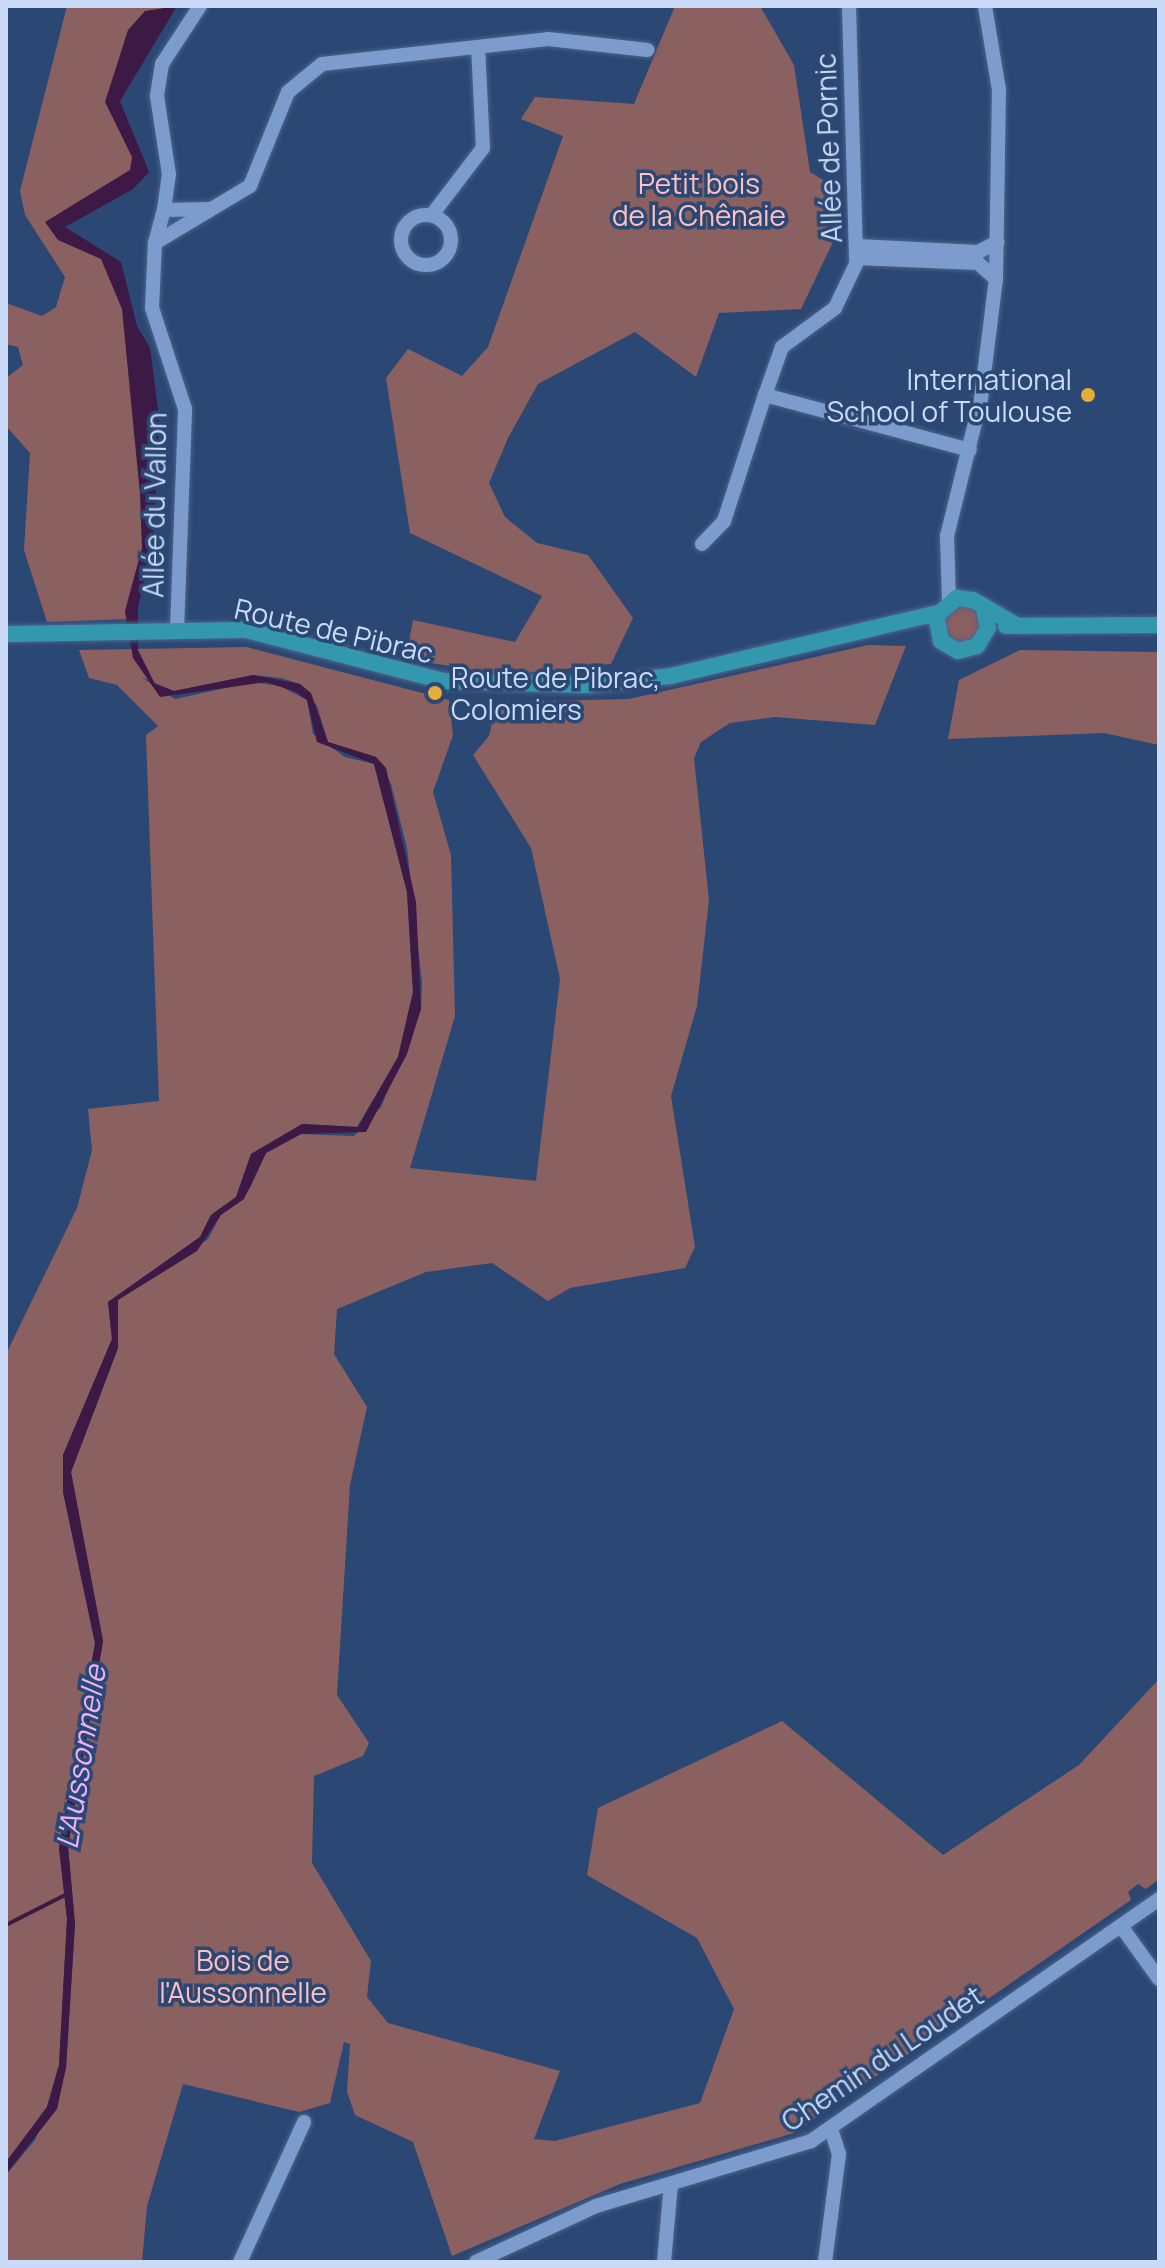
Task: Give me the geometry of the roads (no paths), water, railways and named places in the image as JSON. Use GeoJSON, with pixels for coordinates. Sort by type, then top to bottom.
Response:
{"type":"FeatureCollection","features":[{"type":"Feature","properties":{"kind":"main road","name":"Route de Pibrac"},"geometry":{"type":"LineString","coordinates":[[6,634],[246,630],[443,681],[586,685],[671,676],[905,624],[950,604]]}},
{"type":"Feature","properties":{"kind":"main road"},"geometry":{"type":"LineString","coordinates":[[937,635],[950,604],[984,609],[1014,624]]}},
{"type":"Feature","properties":{"kind":"main road"},"geometry":{"type":"LineString","coordinates":[[984,609],[986,634]]}},
{"type":"Feature","properties":{"kind":"main road"},"geometry":{"type":"LineString","coordinates":[[905,624],[937,635],[962,651],[986,634],[1014,624],[1159,625]]}},
{"type":"Feature","properties":{"kind":"street","name":"Allée du Vallon"},"geometry":{"type":"LineString","coordinates":[[177,630],[185,409],[152,308],[155,243],[169,174],[158,81],[200,6]]}},
{"type":"Feature","properties":{"kind":"street","name":"Allée de Pornic"},"geometry":{"type":"LineString","coordinates":[[702,544],[724,521],[779,351],[835,308],[857,252],[849,6]]}},
{"type":"Feature","properties":{"kind":"street"},"geometry":{"type":"LineString","coordinates":[[950,604],[947,536],[970,450],[996,279],[999,90],[985,6]]}},
{"type":"Feature","properties":{"kind":"street"},"geometry":{"type":"LineString","coordinates":[[155,243],[219,208],[256,178],[288,92],[307,71],[329,62],[548,39],[647,50]]}},
{"type":"Feature","properties":{"kind":"street"},"geometry":{"type":"LineString","coordinates":[[434,212],[483,148],[478,47]]}},
{"type":"Feature","properties":{"kind":"street"},"geometry":{"type":"LineString","coordinates":[[164,210],[219,208]]}},
{"type":"Feature","properties":{"kind":"street"},"geometry":{"type":"LineString","coordinates":[[857,252],[978,252],[998,242]]}},
{"type":"Feature","properties":{"kind":"street"},"geometry":{"type":"LineString","coordinates":[[857,252],[978,263],[996,279]]}},
{"type":"Feature","properties":{"kind":"street"},"geometry":{"type":"LineString","coordinates":[[765,395],[970,450]]}},
{"type":"Feature","properties":{"kind":"street","name":"Chemin du Loudet"},"geometry":{"type":"LineString","coordinates":[[476,2262],[495,2258],[596,2206],[778,2155],[831,2129],[1159,1899]]}},
{"type":"Feature","properties":{"kind":"street"},"geometry":{"type":"LineString","coordinates":[[1121,1926],[1159,1979]]}},
{"type":"Feature","properties":{"kind":"street"},"geometry":{"type":"LineString","coordinates":[[240,2262],[304,2122]]}},
{"type":"Feature","properties":{"kind":"street"},"geometry":{"type":"LineString","coordinates":[[825,2262],[839,2154],[831,2129]]}},
{"type":"Feature","properties":{"kind":"street"},"geometry":{"type":"LineString","coordinates":[[664,2262],[671,2184]]}},
{"type":"Feature","properties":{"kind":"water","name":"L'Aussonnelle"},"geometry":{"type":"Polygon","coordinates":[[[177,6],[120,101],[149,172],[133,189],[65,227],[121,262],[137,326],[150,348],[159,417],[154,540],[138,607],[138,650],[155,684],[174,691],[253,675],[300,684],[311,693],[328,742],[376,757],[386,768],[416,902],[421,1009],[407,1054],[366,1132],[301,1134],[266,1153],[244,1199],[221,1215],[197,1251],[118,1300],[118,1348],[71,1472],[103,1641],[68,1846],[75,1924],[66,2068],[57,2109],[6,2174],[6,2162],[47,2107],[59,2065],[67,1919],[59,1848],[95,1643],[63,1492],[63,1455],[112,1339],[108,1302],[200,1237],[211,1215],[236,1197],[251,1154],[302,1124],[358,1127],[398,1057],[413,992],[407,892],[374,764],[317,742],[307,700],[296,692],[266,682],[160,697],[133,658],[125,611],[142,548],[140,494],[122,309],[101,259],[58,240],[45,222],[130,170],[132,157],[105,102],[128,30],[145,11],[177,6]]]}},
{"type":"Feature","properties":{"kind":"waterway"},"geometry":{"type":"LineString","coordinates":[[6,1925],[67,1894]]}},
{"type":"Feature","properties":{"kind":"place","name":"International School of Toulouse"},"geometry":{"type":"Point","coordinates":[1088,395]}},
{"type":"Feature","properties":{"kind":"place","name":"Route de Pibrac, Colomiers"},"geometry":{"type":"Point","coordinates":[435,693]}},
{"type":"Feature","properties":{"kind":"park label","name":"Petit bois de la Chênaie"},"geometry":{"type":"Point","coordinates":[699,199]}},
{"type":"Feature","properties":{"kind":"park label","name":"Bois de l'Aussonnelle"},"geometry":{"type":"Point","coordinates":[243,1976]}}]}
